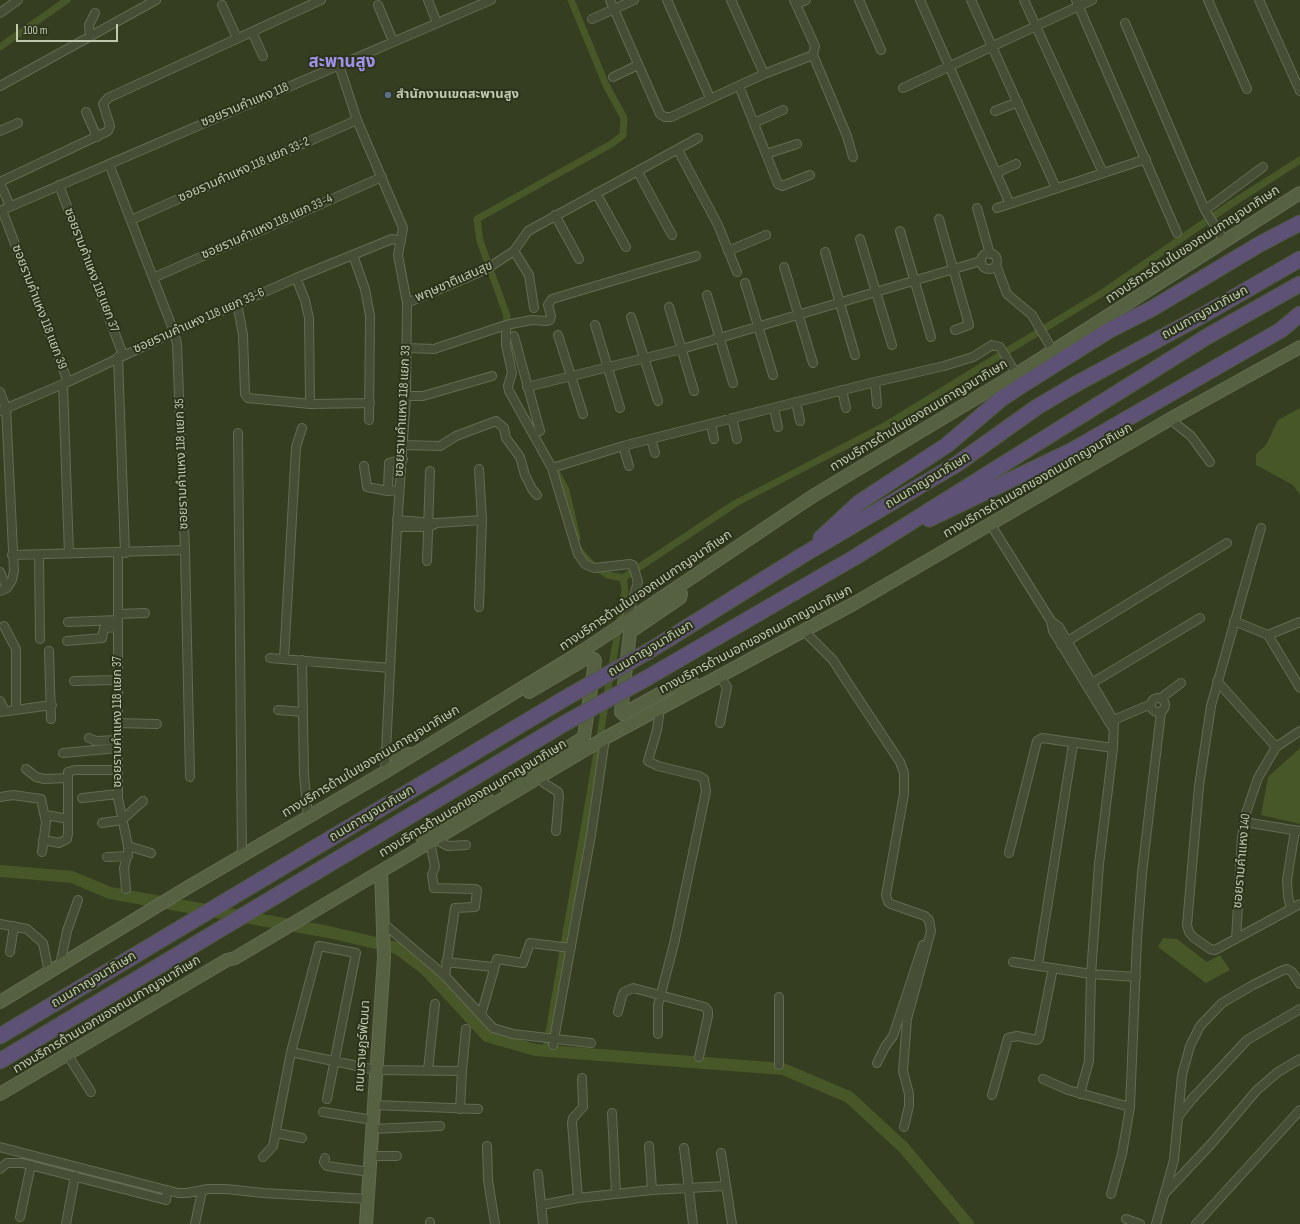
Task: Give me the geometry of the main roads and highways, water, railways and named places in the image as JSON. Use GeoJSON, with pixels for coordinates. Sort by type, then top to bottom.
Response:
{"type":"FeatureCollection","features":[{"type":"Feature","properties":{"kind":"highway"},"geometry":{"type":"LineString","coordinates":[[1260,244],[1300,214]]}},
{"type":"Feature","properties":{"kind":"highway"},"geometry":{"type":"LineString","coordinates":[[803,555],[860,502],[947,445],[1001,399],[1108,331],[1153,308],[1260,244],[1300,223]]}},
{"type":"Feature","properties":{"kind":"highway","name":"ถนนกาญจนาภิเษก"},"geometry":{"type":"LineString","coordinates":[[0,1036],[569,696],[649,651],[803,555],[957,464],[1038,407],[1069,388],[1205,314],[1300,259]]}},
{"type":"Feature","properties":{"kind":"highway","name":"ถนนกาญจนาภิเษก"},"geometry":{"type":"LineString","coordinates":[[0,1061],[567,722],[647,678],[857,556],[1208,336],[1300,284]]}},
{"type":"Feature","properties":{"kind":"highway"},"geometry":{"type":"LineString","coordinates":[[1281,330],[1300,314]]}},
{"type":"Feature","properties":{"kind":"highway"},"geometry":{"type":"LineString","coordinates":[[857,556],[930,518],[1071,451],[1281,330],[1300,321]]}},
{"type":"Feature","properties":{"kind":"main road","name":"ทางบริการด้านในของถนนกาญจนาภิเษก"},"geometry":{"type":"LineString","coordinates":[[0,1002],[127,926],[185,889],[242,858],[385,772],[413,753],[584,650],[813,496],[1016,374],[1051,346],[1225,242],[1300,193]]}},
{"type":"Feature","properties":{"kind":"main road"},"geometry":{"type":"LineString","coordinates":[[605,735],[682,690],[884,580],[1160,418],[1300,340]]}},
{"type":"Feature","properties":{"kind":"main road","name":"ทางบริการด้านนอกของถนนกาญจนาภิเษก"},"geometry":{"type":"LineString","coordinates":[[0,1094],[228,960],[232,953],[255,943],[318,904],[381,871],[539,777],[584,747],[720,677],[804,631],[991,525],[1172,418],[1300,347]]}},
{"type":"Feature","properties":{"kind":"main road"},"geometry":{"type":"LineString","coordinates":[[678,587],[681,594],[680,598],[630,632],[621,712],[623,714],[674,686],[680,687],[682,690]]}},
{"type":"Feature","properties":{"kind":"main road"},"geometry":{"type":"LineString","coordinates":[[385,772],[408,765],[587,658],[594,659],[595,661],[584,737],[512,784]]}},
{"type":"Feature","properties":{"kind":"main road"},"geometry":{"type":"LineString","coordinates":[[318,904],[460,813],[584,747]]}},
{"type":"Feature","properties":{"kind":"main road"},"geometry":{"type":"LineString","coordinates":[[387,752],[396,755],[413,753]]}},
{"type":"Feature","properties":{"kind":"main road","name":"ถนนราษฏร์พัฒนา"},"geometry":{"type":"LineString","coordinates":[[366,1223],[384,958],[381,871]]}},
{"type":"Feature","properties":{"kind":"waterway"},"geometry":{"type":"LineString","coordinates":[[0,47],[67,0]]}},
{"type":"Feature","properties":{"kind":"waterway"},"geometry":{"type":"LineString","coordinates":[[506,329],[507,316],[480,241],[477,219],[613,143],[623,135],[624,118],[606,85],[571,0]]}},
{"type":"Feature","properties":{"kind":"waterway"},"geometry":{"type":"LineString","coordinates":[[623,578],[736,503],[886,425],[1104,292],[1231,204],[1300,160]]}},
{"type":"Feature","properties":{"kind":"waterway"},"geometry":{"type":"LineString","coordinates":[[555,470],[566,490],[577,538]]}},
{"type":"Feature","properties":{"kind":"waterway"},"geometry":{"type":"LineString","coordinates":[[546,1050],[625,590],[623,578],[608,575],[590,563],[579,550]]}},
{"type":"Feature","properties":{"kind":"waterway"},"geometry":{"type":"LineString","coordinates":[[0,871],[72,877],[110,893],[329,932],[397,948],[425,969],[487,1036],[535,1050],[783,1069],[849,1097],[904,1148],[968,1224]]}},
{"type":"Feature","properties":{"kind":"place","name":"สำนักงานเขตสะพานสูง"},"geometry":{"type":"Point","coordinates":[388,95]}},
{"type":"Feature","properties":{"kind":"district","name":"สะพานสูง"},"geometry":{"type":"Point","coordinates":[342,63]}}]}
